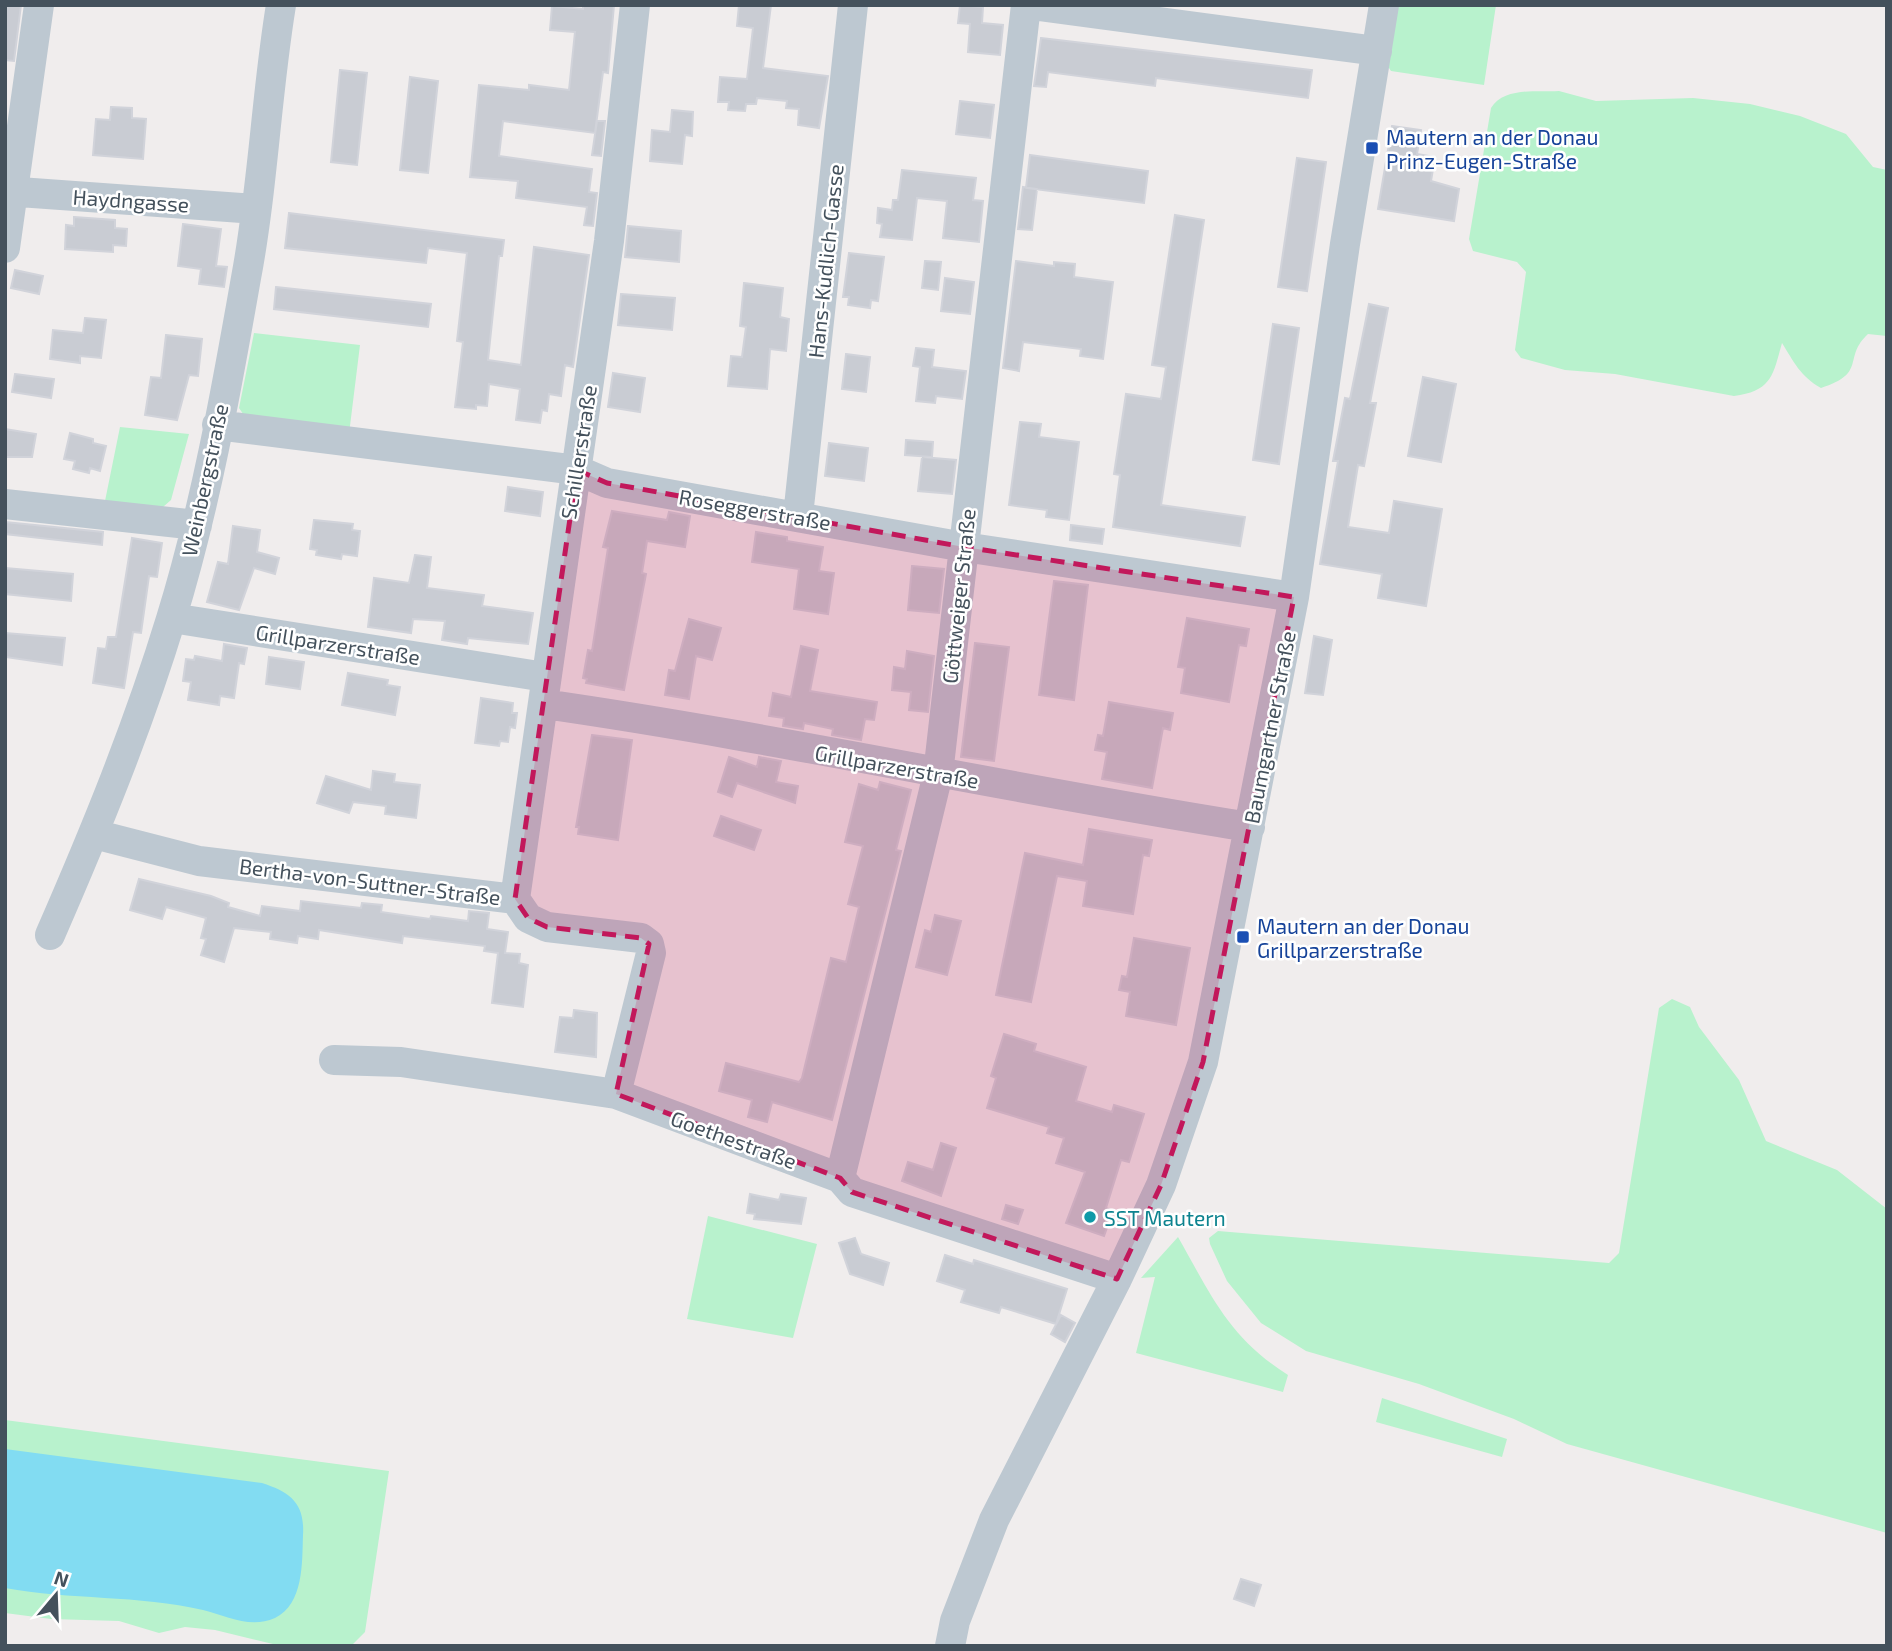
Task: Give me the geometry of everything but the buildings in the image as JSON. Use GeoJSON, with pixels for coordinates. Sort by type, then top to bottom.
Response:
{"type":"FeatureCollection","features":[{"type":"Feature","properties":{"kind":"street"},"geometry":{"type":"LineString","coordinates":[[5,248],[10,192],[39,5]]}},
{"type":"Feature","properties":{"kind":"street","name":"Weinbergstraße"},"geometry":{"type":"LineString","coordinates":[[50,935],[94,834],[172,618],[197,525],[247,276],[281,5]]}},
{"type":"Feature","properties":{"kind":"street","name":"Schillerstraße"},"geometry":{"type":"LineString","coordinates":[[515,899],[609,241],[635,5]]}},
{"type":"Feature","properties":{"kind":"street","name":"Hans-Kudlich-Gasse"},"geometry":{"type":"LineString","coordinates":[[798,516],[853,5]]}},
{"type":"Feature","properties":{"kind":"street"},"geometry":{"type":"LineString","coordinates":[[1028,5],[1377,51]]}},
{"type":"Feature","properties":{"kind":"street","name":"Göttweiger Straße"},"geometry":{"type":"LineString","coordinates":[[840,1178],[938,774],[1028,5]]}},
{"type":"Feature","properties":{"kind":"street","name":"Baumgartner Straße"},"geometry":{"type":"LineString","coordinates":[[950,1646],[955,1621],[994,1520],[1117,1279],[1161,1185],[1203,1062],[1294,597],[1345,244],[1384,5]]}},
{"type":"Feature","properties":{"kind":"street","name":"Haydngasse"},"geometry":{"type":"LineString","coordinates":[[10,192],[257,209]]}},
{"type":"Feature","properties":{"kind":"street","name":"Roseggerstraße"},"geometry":{"type":"LineString","coordinates":[[217,425],[577,470],[607,483],[964,547],[1294,597]]}},
{"type":"Feature","properties":{"kind":"street"},"geometry":{"type":"LineString","coordinates":[[5,503],[197,525]]}},
{"type":"Feature","properties":{"kind":"street","name":"Grillparzerstraße"},"geometry":{"type":"LineString","coordinates":[[172,618],[544,690],[640,718],[938,774],[1250,827]]}},
{"type":"Feature","properties":{"kind":"street","name":"Bertha-von-Suttner-Straße"},"geometry":{"type":"LineString","coordinates":[[94,834],[199,861],[515,899],[528,918],[547,927],[641,938],[649,944],[651,953],[616,1094]]}},
{"type":"Feature","properties":{"kind":"street","name":"Goethestraße"},"geometry":{"type":"LineString","coordinates":[[334,1060],[401,1062],[616,1094],[840,1178],[852,1192],[1117,1279]]}},
{"type":"Feature","properties":{"kind":"highlighted area"},"geometry":{"type":"Polygon","coordinates":[[[577,470],[607,483],[964,547],[1294,597],[1203,1062],[1161,1185],[1117,1279],[852,1192],[840,1178],[616,1094],[649,944],[641,938],[547,927],[528,918],[515,899],[577,470]]]}},
{"type":"Feature","properties":{"kind":"green space"},"geometry":{"type":"Polygon","coordinates":[[[1395,5],[1496,5],[1484,85],[1391,71],[1387,65],[1395,5]]]}},
{"type":"Feature","properties":{"kind":"green space"},"geometry":{"type":"Polygon","coordinates":[[[1559,91],[1596,101],[1693,98],[1750,104],[1800,116],[1846,134],[1873,167],[1887,170],[1887,336],[1868,334],[1856,350],[1850,371],[1845,377],[1821,388],[1803,373],[1782,343],[1769,380],[1756,390],[1734,396],[1615,374],[1565,370],[1521,358],[1515,350],[1526,272],[1517,262],[1473,251],[1469,239],[1491,108],[1497,101],[1512,94],[1559,91]]]}},
{"type":"Feature","properties":{"kind":"green space"},"geometry":{"type":"Polygon","coordinates":[[[254,333],[360,345],[349,434],[248,421],[239,408],[254,333]]]}},
{"type":"Feature","properties":{"kind":"green space"},"geometry":{"type":"Polygon","coordinates":[[[120,427],[189,434],[171,500],[163,507],[105,501],[120,427]]]}},
{"type":"Feature","properties":{"kind":"green space"},"geometry":{"type":"Polygon","coordinates":[[[1672,999],[1690,1007],[1699,1027],[1739,1080],[1766,1141],[1837,1170],[1887,1209],[1887,1533],[1567,1444],[1514,1419],[1419,1384],[1306,1351],[1261,1323],[1227,1281],[1210,1244],[1209,1238],[1218,1231],[1609,1263],[1619,1253],[1659,1008],[1672,999]]]}},
{"type":"Feature","properties":{"kind":"green space"},"geometry":{"type":"Polygon","coordinates":[[[708,1216],[817,1244],[793,1338],[687,1319],[708,1216]]]}},
{"type":"Feature","properties":{"kind":"green space"},"geometry":{"type":"Polygon","coordinates":[[[1178,1237],[1223,1314],[1251,1346],[1288,1375],[1283,1392],[1136,1353],[1155,1277],[1141,1278],[1178,1237]]]}},
{"type":"Feature","properties":{"kind":"green space"},"geometry":{"type":"Polygon","coordinates":[[[1382,1398],[1507,1439],[1502,1457],[1376,1422],[1382,1398]]]}},
{"type":"Feature","properties":{"kind":"green space"},"geometry":{"type":"Polygon","coordinates":[[[5,1420],[389,1471],[365,1632],[351,1646],[273,1644],[215,1630],[185,1627],[159,1633],[119,1621],[51,1619],[5,1613],[5,1420]]]}},
{"type":"Feature","properties":{"kind":"water"},"geometry":{"type":"Polygon","coordinates":[[[5,1449],[262,1483],[281,1490],[294,1500],[303,1524],[300,1581],[291,1603],[275,1618],[248,1622],[179,1605],[5,1588],[5,1449]]]}},
{"type":"Feature","properties":{"kind":"place","name":"Mautern an der Donau Prinz-Eugen-Straße"},"geometry":{"type":"Point","coordinates":[1372,148]}},
{"type":"Feature","properties":{"kind":"place","name":"Mautern an der Donau Grillparzerstraße"},"geometry":{"type":"Point","coordinates":[1243,937]}},
{"type":"Feature","properties":{"kind":"place","name":"SST Mautern"},"geometry":{"type":"Point","coordinates":[1090,1217]}}]}
